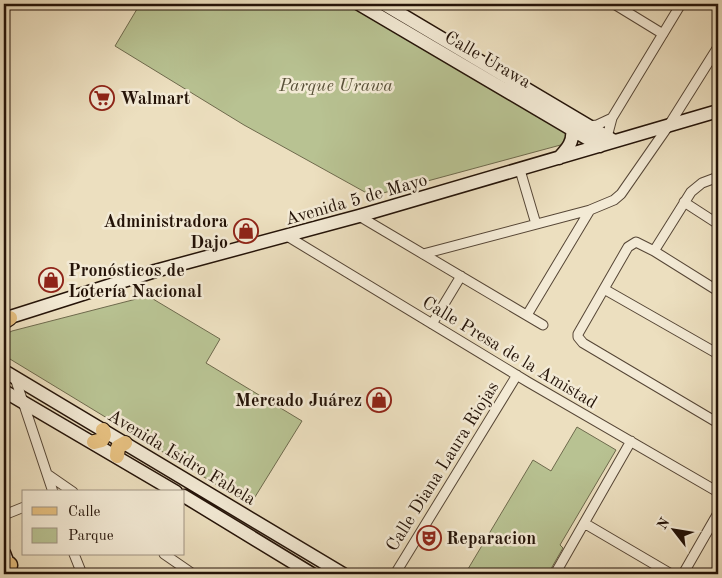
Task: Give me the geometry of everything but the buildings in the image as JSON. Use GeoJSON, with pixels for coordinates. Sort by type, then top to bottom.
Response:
{"type":"FeatureCollection","features":[{"type":"Feature","properties":{"kind":"main road","name":"Calle Urawa"},"geometry":{"type":"LineString","coordinates":[[359,4],[588,126],[607,141]]}},
{"type":"Feature","properties":{"kind":"main road","name":"Calle Urawa"},"geometry":{"type":"LineString","coordinates":[[384,4],[572,129],[607,141]]}},
{"type":"Feature","properties":{"kind":"main road","name":"Avenida 5 de Mayo"},"geometry":{"type":"LineString","coordinates":[[6,319],[156,271],[359,216],[520,170],[607,141],[718,111]]}},
{"type":"Feature","properties":{"kind":"main road"},"geometry":{"type":"LineString","coordinates":[[559,158],[570,144],[573,134],[572,129]]}},
{"type":"Feature","properties":{"kind":"main road","name":"Avenida Isidro Fabela"},"geometry":{"type":"LineString","coordinates":[[4,371],[343,574]]}},
{"type":"Feature","properties":{"kind":"main road","name":"Avenida Isidro Fabela"},"geometry":{"type":"LineString","coordinates":[[4,390],[173,490]]}},
{"type":"Feature","properties":{"kind":"main road"},"geometry":{"type":"LineString","coordinates":[[94,442],[102,440],[103,430]]}},
{"type":"Feature","properties":{"kind":"main road"},"geometry":{"type":"LineString","coordinates":[[117,456],[118,447],[125,443]]}},
{"type":"Feature","properties":{"kind":"main road","name":"Avenida Isidro Fabela"},"geometry":{"type":"LineString","coordinates":[[185,497],[312,574]]}},
{"type":"Feature","properties":{"kind":"street"},"geometry":{"type":"LineString","coordinates":[[614,4],[663,34]]}},
{"type":"Feature","properties":{"kind":"street"},"geometry":{"type":"LineString","coordinates":[[607,141],[612,118],[680,4]]}},
{"type":"Feature","properties":{"kind":"street"},"geometry":{"type":"LineString","coordinates":[[423,254],[590,210],[614,200],[621,194],[669,125],[718,47]]}},
{"type":"Feature","properties":{"kind":"street"},"geometry":{"type":"LineString","coordinates":[[588,126],[597,125],[612,118]]}},
{"type":"Feature","properties":{"kind":"street"},"geometry":{"type":"LineString","coordinates":[[520,170],[536,224]]}},
{"type":"Feature","properties":{"kind":"street"},"geometry":{"type":"LineString","coordinates":[[654,251],[684,202],[696,187],[718,177]]}},
{"type":"Feature","properties":{"kind":"street"},"geometry":{"type":"LineString","coordinates":[[684,202],[718,224]]}},
{"type":"Feature","properties":{"kind":"street"},"geometry":{"type":"LineString","coordinates":[[527,315],[590,210]]}},
{"type":"Feature","properties":{"kind":"street"},"geometry":{"type":"LineString","coordinates":[[359,216],[543,325]]}},
{"type":"Feature","properties":{"kind":"street","name":"Calle Presa de la Amistad"},"geometry":{"type":"LineString","coordinates":[[287,236],[517,375],[718,492]]}},
{"type":"Feature","properties":{"kind":"street"},"geometry":{"type":"LineString","coordinates":[[718,290],[640,243],[631,244],[578,334],[580,340],[718,423]]}},
{"type":"Feature","properties":{"kind":"street"},"geometry":{"type":"LineString","coordinates":[[432,324],[461,276]]}},
{"type":"Feature","properties":{"kind":"street"},"geometry":{"type":"LineString","coordinates":[[604,289],[718,354]]}},
{"type":"Feature","properties":{"kind":"street","name":"Calle Diana Laura Riojas"},"geometry":{"type":"LineString","coordinates":[[395,574],[517,375]]}},
{"type":"Feature","properties":{"kind":"street"},"geometry":{"type":"LineString","coordinates":[[15,378],[52,490]]}},
{"type":"Feature","properties":{"kind":"street"},"geometry":{"type":"LineString","coordinates":[[555,574],[631,441]]}},
{"type":"Feature","properties":{"kind":"street"},"geometry":{"type":"LineString","coordinates":[[47,474],[70,490]]}},
{"type":"Feature","properties":{"kind":"street"},"geometry":{"type":"LineString","coordinates":[[4,515],[22,507]]}},
{"type":"Feature","properties":{"kind":"street"},"geometry":{"type":"LineString","coordinates":[[683,574],[718,513]]}},
{"type":"Feature","properties":{"kind":"street"},"geometry":{"type":"LineString","coordinates":[[584,523],[671,574]]}},
{"type":"Feature","properties":{"kind":"street"},"geometry":{"type":"LineString","coordinates":[[75,556],[82,574]]}},
{"type":"Feature","properties":{"kind":"street"},"geometry":{"type":"LineString","coordinates":[[167,556],[193,574]]}},
{"type":"Feature","properties":{"kind":"green space","name":"Parque Urawa"},"geometry":{"type":"Polygon","coordinates":[[[140,4],[356,4],[573,135],[568,143],[372,196],[244,125],[115,46],[140,4]]]}},
{"type":"Feature","properties":{"kind":"green space"},"geometry":{"type":"Polygon","coordinates":[[[148,296],[220,339],[206,363],[302,421],[250,505],[4,354],[5,337],[12,331],[148,296]]]}},
{"type":"Feature","properties":{"kind":"green space"},"geometry":{"type":"Polygon","coordinates":[[[577,427],[616,450],[560,545],[563,548],[548,574],[465,574],[533,460],[551,471],[577,427]]]}},
{"type":"Feature","properties":{"kind":"place","name":"Walmart"},"geometry":{"type":"Point","coordinates":[102,98]}},
{"type":"Feature","properties":{"kind":"place","name":"Administradora Dajo"},"geometry":{"type":"Point","coordinates":[246,231]}},
{"type":"Feature","properties":{"kind":"place","name":"Pronósticos de Lotería Nacional"},"geometry":{"type":"Point","coordinates":[51,280]}},
{"type":"Feature","properties":{"kind":"place","name":"Mercado Juárez"},"geometry":{"type":"Point","coordinates":[379,400]}},
{"type":"Feature","properties":{"kind":"place","name":"Reparacion"},"geometry":{"type":"Point","coordinates":[429,538]}}]}
